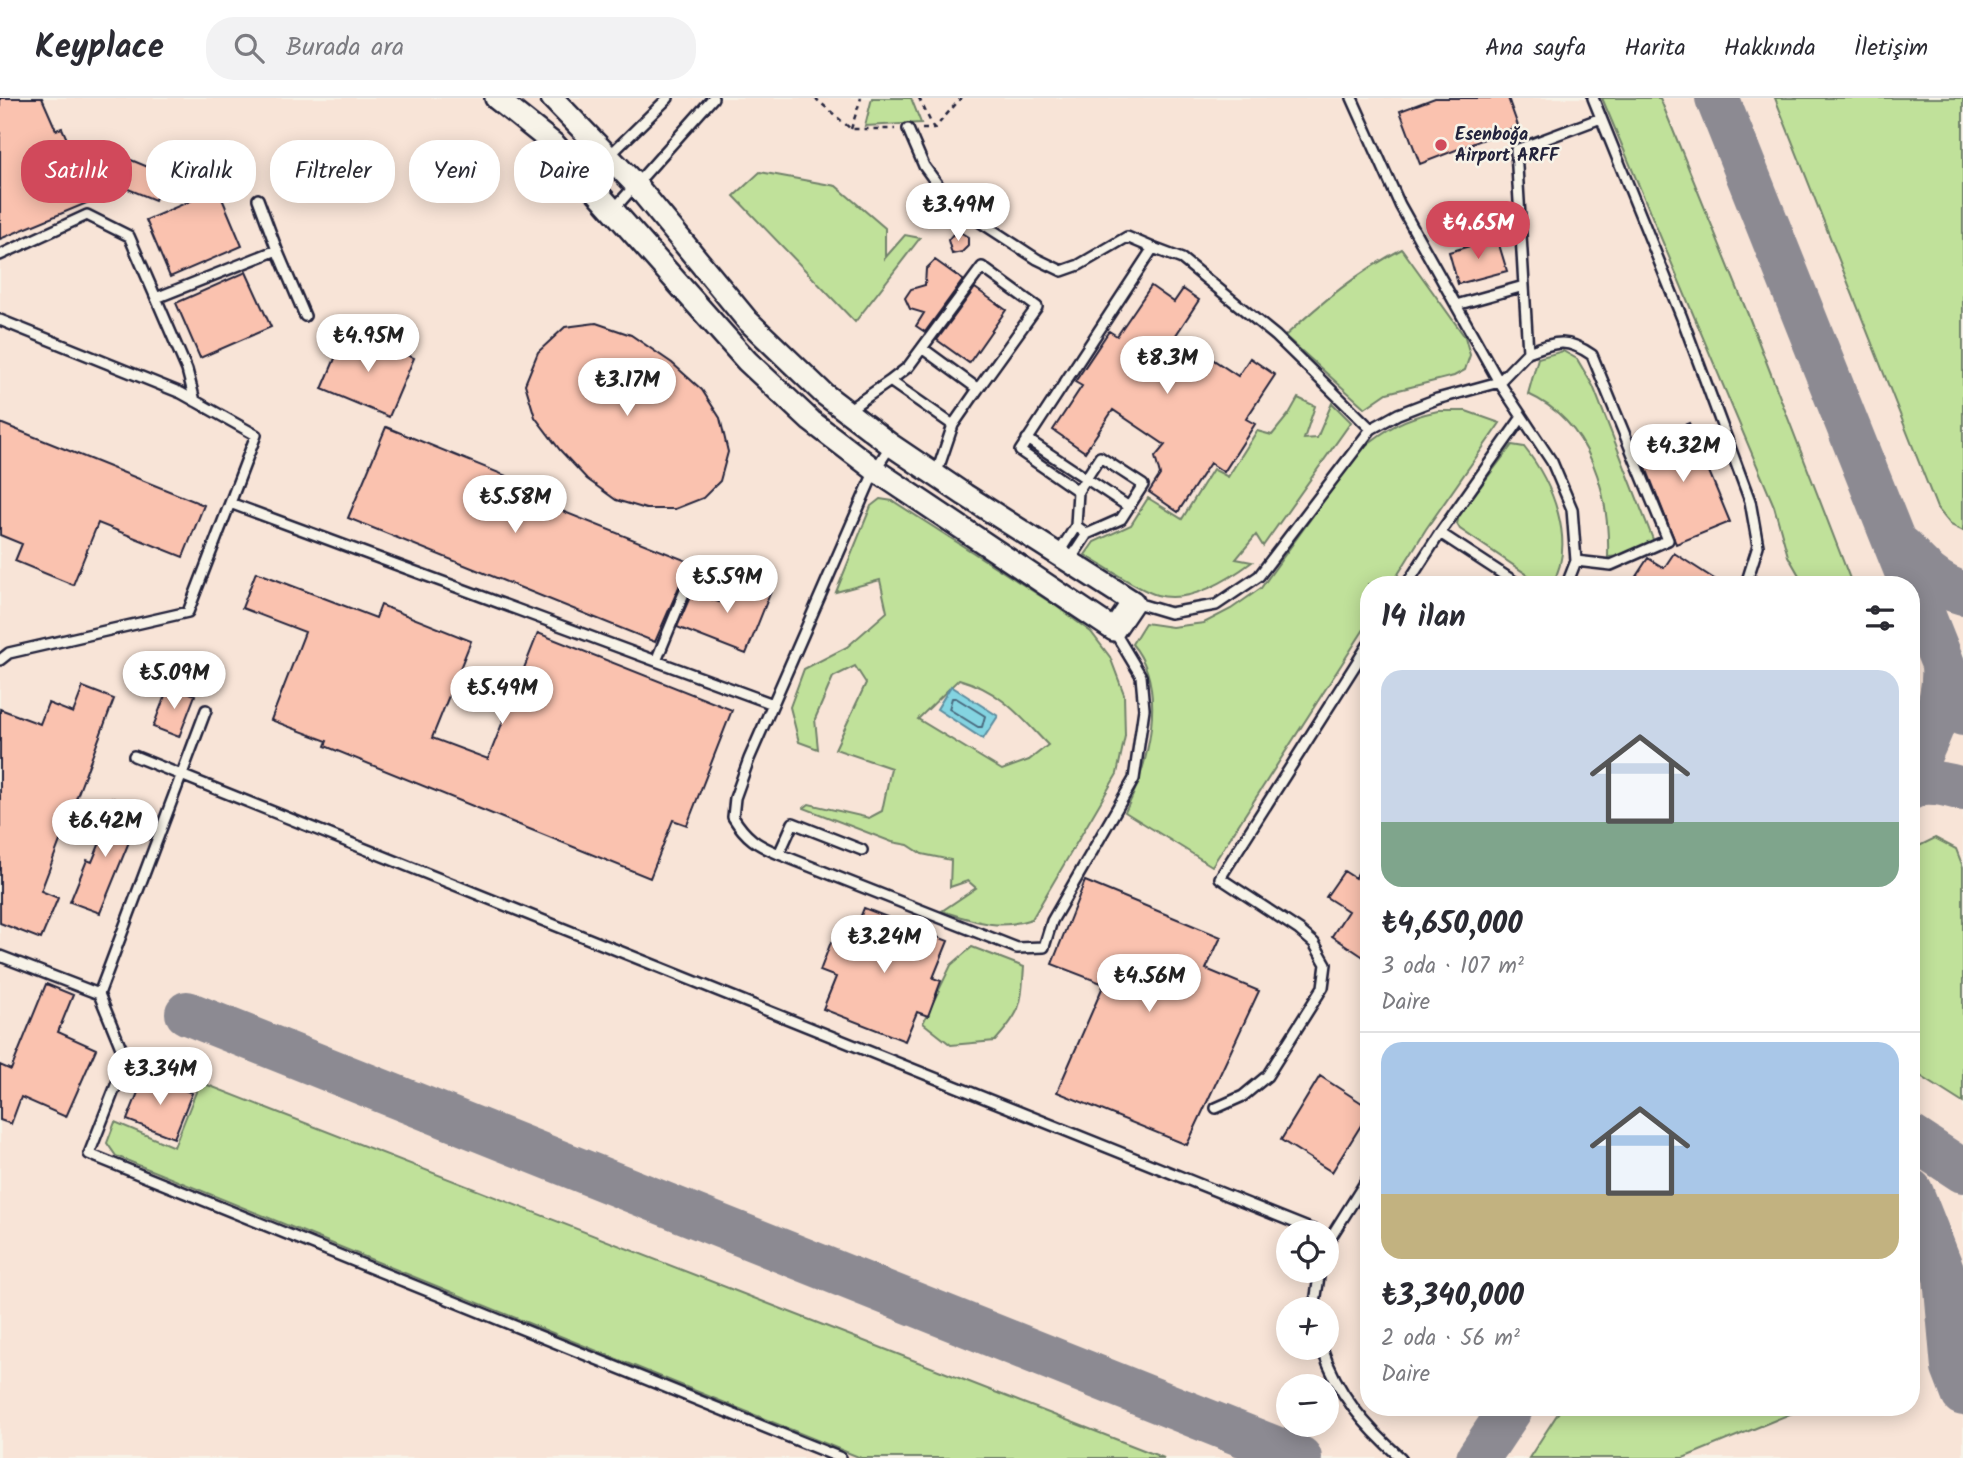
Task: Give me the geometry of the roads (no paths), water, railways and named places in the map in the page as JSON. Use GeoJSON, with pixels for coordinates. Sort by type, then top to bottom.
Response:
{"type":"FeatureCollection","features":[{"type":"Feature","properties":{"kind":"street"},"geometry":{"type":"LineString","coordinates":[[496,98],[555,145],[747,361],[811,421],[875,470],[1114,630],[1133,602],[891,445],[824,394],[747,320],[636,185],[614,162]]}},
{"type":"Feature","properties":{"kind":"street"},"geometry":{"type":"LineString","coordinates":[[554,99],[593,140]]}},
{"type":"Feature","properties":{"kind":"lane"},"geometry":{"type":"LineString","coordinates":[[614,150],[667,98]]}},
{"type":"Feature","properties":{"kind":"lane"},"geometry":{"type":"LineString","coordinates":[[613,209],[713,98]]}},
{"type":"Feature","properties":{"kind":"lane"},"geometry":{"type":"LineString","coordinates":[[1352,98],[1400,205],[1499,382],[1552,462],[1572,509],[1576,562],[1570,576]]}},
{"type":"Feature","properties":{"kind":"lane"},"geometry":{"type":"LineString","coordinates":[[1592,98],[1682,318],[1750,501],[1758,546],[1749,576]]}},
{"type":"Feature","properties":{"kind":"lane"},"geometry":{"type":"LineString","coordinates":[[1528,352],[1516,150],[1601,118]]}},
{"type":"Feature","properties":{"kind":"lane"},"geometry":{"type":"LineString","coordinates":[[908,129],[924,166],[951,203],[1037,259],[1062,271],[1079,265],[1127,237],[1182,259],[1276,336],[1371,429]]}},
{"type":"Feature","properties":{"kind":"lane"},"geometry":{"type":"LineString","coordinates":[[258,199],[305,316]]}},
{"type":"Feature","properties":{"kind":"lane"},"geometry":{"type":"LineString","coordinates":[[0,255],[88,215],[129,236],[187,370],[195,401]]}},
{"type":"Feature","properties":{"kind":"lane"},"geometry":{"type":"LineString","coordinates":[[1078,491],[1020,451],[1153,248]]}},
{"type":"Feature","properties":{"kind":"lane"},"geometry":{"type":"LineString","coordinates":[[156,298],[277,250]]}},
{"type":"Feature","properties":{"kind":"lane"},"geometry":{"type":"LineString","coordinates":[[846,411],[908,367],[982,267],[1037,307],[953,425],[936,475]]}},
{"type":"Feature","properties":{"kind":"lane"},"geometry":{"type":"LineString","coordinates":[[1455,305],[1524,286]]}},
{"type":"Feature","properties":{"kind":"lane"},"geometry":{"type":"LineString","coordinates":[[0,320],[195,401],[256,435],[188,612],[9,653],[0,660]]}},
{"type":"Feature","properties":{"kind":"lane"},"geometry":{"type":"LineString","coordinates":[[1133,602],[1170,613],[1216,606],[1259,576],[1371,429],[1398,414],[1437,399],[1499,382],[1528,352],[1556,342],[1575,343],[1592,355],[1668,540],[1611,565],[1576,562]]}},
{"type":"Feature","properties":{"kind":"lane"},"geometry":{"type":"LineString","coordinates":[[922,348],[978,389]]}},
{"type":"Feature","properties":{"kind":"lane"},"geometry":{"type":"LineString","coordinates":[[890,381],[953,425]]}},
{"type":"Feature","properties":{"kind":"lane"},"geometry":{"type":"LineString","coordinates":[[1412,576],[1522,417]]}},
{"type":"Feature","properties":{"kind":"lane"},"geometry":{"type":"LineString","coordinates":[[1027,439],[1129,507]]}},
{"type":"Feature","properties":{"kind":"lane"},"geometry":{"type":"LineString","coordinates":[[891,445],[875,470],[735,798],[733,817],[754,844],[1017,948],[1044,947],[1052,920],[1134,779],[1144,709],[1141,677],[1114,630]]}},
{"type":"Feature","properties":{"kind":"lane"},"geometry":{"type":"LineString","coordinates":[[1100,457],[1143,485],[1121,519],[1087,534],[1064,558],[1076,526],[1078,491],[1100,457]]}},
{"type":"Feature","properties":{"kind":"lane"},"geometry":{"type":"LineString","coordinates":[[230,503],[773,704]]}},
{"type":"Feature","properties":{"kind":"lane"},"geometry":{"type":"LineString","coordinates":[[1076,526],[1087,534]]}},
{"type":"Feature","properties":{"kind":"lane"},"geometry":{"type":"LineString","coordinates":[[1440,533],[1506,576]]}},
{"type":"Feature","properties":{"kind":"lane"},"geometry":{"type":"LineString","coordinates":[[656,661],[694,569]]}},
{"type":"Feature","properties":{"kind":"lane"},"geometry":{"type":"LineString","coordinates":[[1216,1108],[1243,1096],[1267,1076],[1323,987],[1326,964],[1314,943],[1300,930],[1220,878],[1360,658]]}},
{"type":"Feature","properties":{"kind":"lane"},"geometry":{"type":"LineString","coordinates":[[206,709],[99,994],[126,1060],[89,1154],[841,1458]]}},
{"type":"Feature","properties":{"kind":"lane"},"geometry":{"type":"LineString","coordinates":[[134,757],[1288,1220]]}},
{"type":"Feature","properties":{"kind":"lane"},"geometry":{"type":"LineString","coordinates":[[779,854],[793,823],[862,850]]}},
{"type":"Feature","properties":{"kind":"lane"},"geometry":{"type":"LineString","coordinates":[[0,956],[99,994]]}},
{"type":"Feature","properties":{"kind":"lane"},"geometry":{"type":"LineString","coordinates":[[1339,1221],[1360,1190]]}},
{"type":"Feature","properties":{"kind":"lane"},"geometry":{"type":"LineString","coordinates":[[1326,1360],[1331,1377],[1369,1429],[1401,1458]]}},
{"type":"Feature","properties":{"kind":"water"},"geometry":{"type":"Polygon","coordinates":[[[951,686],[998,716],[983,739],[937,709],[951,686]]]}},
{"type":"Feature","properties":{"kind":"place","name":"Esenboğa Airport ARFF"},"geometry":{"type":"Point","coordinates":[1441,145]}}]}
